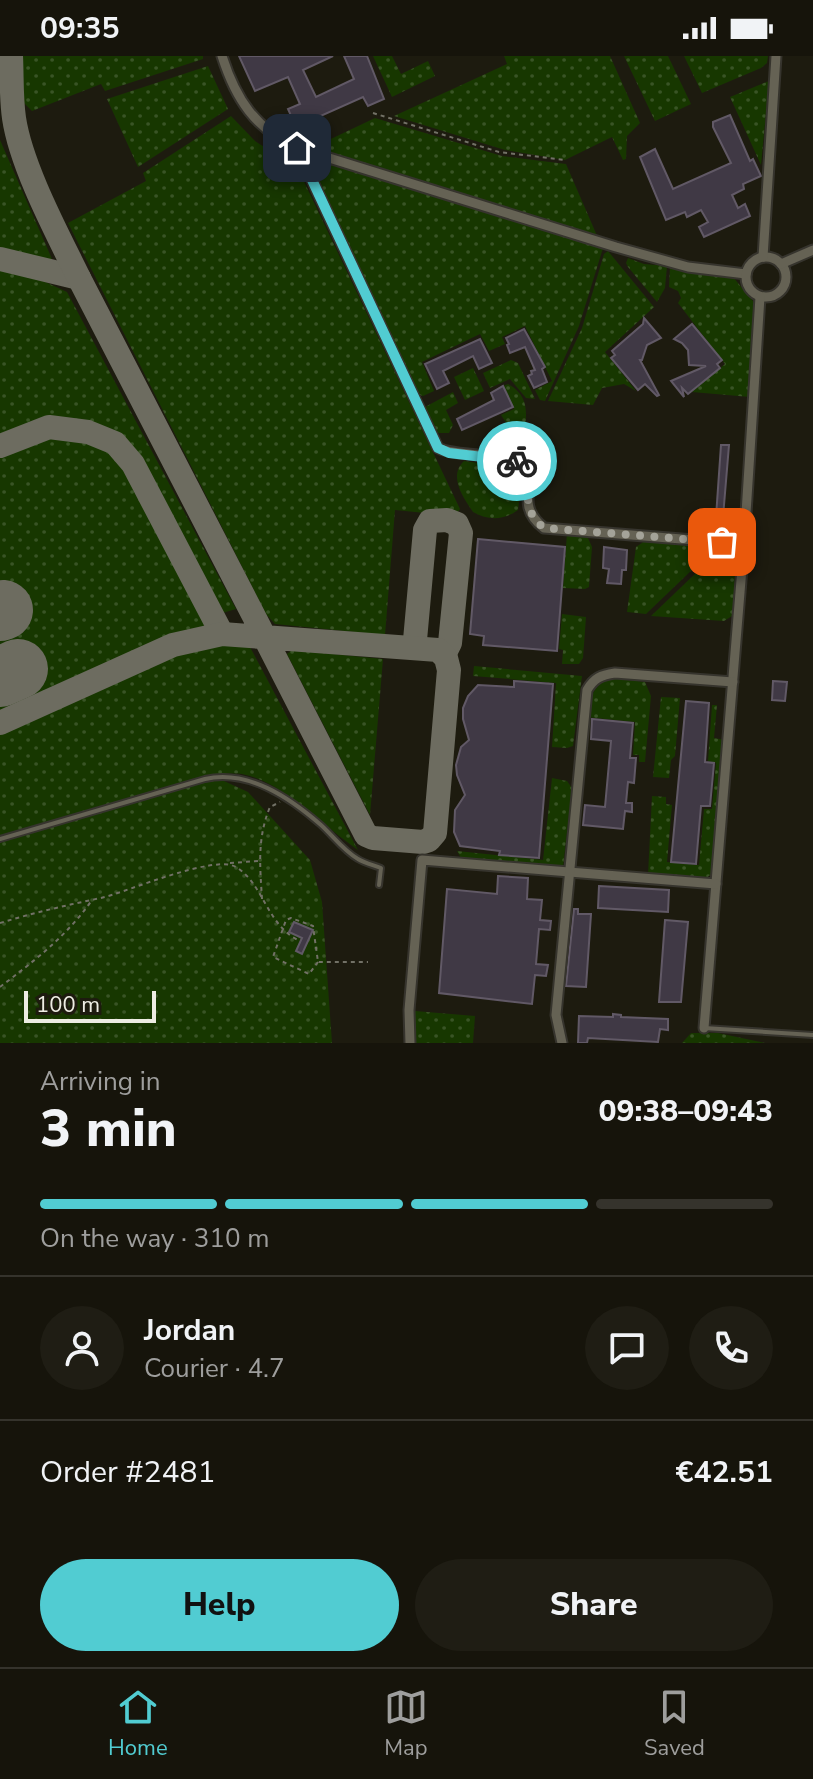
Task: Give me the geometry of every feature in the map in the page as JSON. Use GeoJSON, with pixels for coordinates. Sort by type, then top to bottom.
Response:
{"type":"FeatureCollection","features":[{"type":"Feature","properties":{"kind":"street"},"geometry":{"type":"LineString","coordinates":[[222,56],[228,76],[251,116],[275,138],[297,148],[616,247],[688,267],[746,274]]}},
{"type":"Feature","properties":{"kind":"street"},"geometry":{"type":"LineString","coordinates":[[763,257],[776,56]]}},
{"type":"Feature","properties":{"kind":"street"},"geometry":{"type":"LineString","coordinates":[[297,148],[438,448],[449,453],[514,459],[524,464],[528,472],[528,509],[533,519],[544,528],[744,544]]}},
{"type":"Feature","properties":{"kind":"street"},"geometry":{"type":"LineString","coordinates":[[781,264],[813,250]]}},
{"type":"Feature","properties":{"kind":"street"},"geometry":{"type":"LineString","coordinates":[[770,257],[781,264],[786,276],[783,288],[773,296],[760,297],[747,285],[746,274],[752,262],[770,257]]}},
{"type":"Feature","properties":{"kind":"street"},"geometry":{"type":"LineString","coordinates":[[704,1028],[744,544],[760,297]]}},
{"type":"Feature","properties":{"kind":"street"},"geometry":{"type":"LineString","coordinates":[[562,1043],[556,1015],[584,699],[592,681],[601,675],[615,673],[733,682]]}},
{"type":"Feature","properties":{"kind":"street"},"geometry":{"type":"LineString","coordinates":[[410,1043],[408,1020],[422,860],[716,884]]}},
{"type":"Feature","properties":{"kind":"lane"},"geometry":{"type":"LineString","coordinates":[[0,839],[219,776],[248,780],[290,802],[358,859],[381,868],[379,885]]}},
{"type":"Feature","properties":{"kind":"lane"},"geometry":{"type":"LineString","coordinates":[[704,1028],[813,1035]]}},
{"type":"Feature","properties":{"kind":"path"},"geometry":{"type":"LineString","coordinates":[[373,113],[499,152],[565,160]]}},
{"type":"Feature","properties":{"kind":"path"},"geometry":{"type":"LineString","coordinates":[[262,900],[258,861],[262,833],[270,807],[277,802],[290,802]]}},
{"type":"Feature","properties":{"kind":"path"},"geometry":{"type":"LineString","coordinates":[[0,923],[184,871],[258,861]]}},
{"type":"Feature","properties":{"kind":"path"},"geometry":{"type":"LineString","coordinates":[[229,864],[239,868],[283,931],[298,940]]}},
{"type":"Feature","properties":{"kind":"path"},"geometry":{"type":"LineString","coordinates":[[0,987],[47,951],[78,920],[92,899]]}},
{"type":"Feature","properties":{"kind":"path"},"geometry":{"type":"LineString","coordinates":[[291,918],[313,926],[318,962],[309,974],[273,957],[286,920],[291,918]]}},
{"type":"Feature","properties":{"kind":"path"},"geometry":{"type":"LineString","coordinates":[[318,962],[368,962]]}},
{"type":"Feature","properties":{"kind":"green space"},"geometry":{"type":"Polygon","coordinates":[[[22,56],[203,56],[203,59],[105,91],[101,84],[32,111],[23,102],[22,56]]]}},
{"type":"Feature","properties":{"kind":"green space"},"geometry":{"type":"Polygon","coordinates":[[[373,56],[392,56],[401,74],[428,61],[435,76],[392,97],[373,56]]]}},
{"type":"Feature","properties":{"kind":"green space"},"geometry":{"type":"Polygon","coordinates":[[[504,56],[610,56],[640,123],[627,136],[626,159],[623,160],[612,137],[565,160],[505,150],[394,116],[507,64],[504,56]]]}},
{"type":"Feature","properties":{"kind":"green space"},"geometry":{"type":"Polygon","coordinates":[[[624,56],[668,56],[691,104],[655,121],[624,56]]]}},
{"type":"Feature","properties":{"kind":"green space"},"geometry":{"type":"Polygon","coordinates":[[[684,56],[768,56],[767,63],[761,68],[702,93],[684,56]]]}},
{"type":"Feature","properties":{"kind":"green space"},"geometry":{"type":"Polygon","coordinates":[[[208,66],[228,109],[138,167],[107,99],[208,66]]]}},
{"type":"Feature","properties":{"kind":"green space"},"geometry":{"type":"Polygon","coordinates":[[[769,81],[761,165],[730,97],[769,81]]]}},
{"type":"Feature","properties":{"kind":"green space"},"geometry":{"type":"Polygon","coordinates":[[[231,116],[255,141],[298,169],[460,509],[455,516],[395,510],[385,635],[275,624],[266,614],[68,223],[146,181],[143,173],[231,116]]]}},
{"type":"Feature","properties":{"kind":"green space"},"geometry":{"type":"Polygon","coordinates":[[[375,118],[502,156],[566,164],[598,238],[316,149],[316,146],[375,118]]]}},
{"type":"Feature","properties":{"kind":"green space"},"geometry":{"type":"Polygon","coordinates":[[[0,140],[52,259],[30,259],[39,279],[67,292],[236,609],[219,614],[227,645],[250,647],[358,850],[273,786],[242,774],[211,775],[248,792],[310,860],[322,902],[332,1043],[0,1043],[0,140]]]}},
{"type":"Feature","properties":{"kind":"green space"},"geometry":{"type":"Polygon","coordinates":[[[314,160],[603,248],[579,326],[545,401],[540,400],[535,390],[552,381],[525,326],[502,337],[505,344],[489,351],[480,334],[422,362],[434,391],[423,396],[417,394],[310,167],[314,160]]]}},
{"type":"Feature","properties":{"kind":"green space"},"geometry":{"type":"Polygon","coordinates":[[[608,251],[654,307],[605,352],[636,391],[624,384],[602,388],[593,405],[548,401],[582,328],[604,254],[608,251]]]}},
{"type":"Feature","properties":{"kind":"green space"},"geometry":{"type":"Polygon","coordinates":[[[628,258],[644,264],[667,266],[665,288],[657,302],[628,267],[628,258]]]}},
{"type":"Feature","properties":{"kind":"green space"},"geometry":{"type":"Polygon","coordinates":[[[670,267],[733,277],[757,306],[750,397],[692,392],[725,364],[678,303],[681,298],[678,291],[669,287],[670,267]]]}},
{"type":"Feature","properties":{"kind":"green space"},"geometry":{"type":"Polygon","coordinates":[[[511,360],[518,363],[535,399],[526,398],[510,379],[490,388],[483,373],[511,360]]]}},
{"type":"Feature","properties":{"kind":"green space"},"geometry":{"type":"Polygon","coordinates":[[[473,368],[484,391],[465,400],[454,377],[473,368]]]}},
{"type":"Feature","properties":{"kind":"green space"},"geometry":{"type":"Polygon","coordinates":[[[508,384],[523,398],[526,410],[525,430],[516,438],[501,415],[514,409],[503,386],[508,384]]]}},
{"type":"Feature","properties":{"kind":"green space"},"geometry":{"type":"Polygon","coordinates":[[[453,392],[458,403],[446,410],[453,425],[449,433],[438,433],[425,407],[453,392]]]}},
{"type":"Feature","properties":{"kind":"green space"},"geometry":{"type":"Polygon","coordinates":[[[464,461],[515,468],[522,478],[518,510],[496,518],[473,512],[457,480],[459,467],[464,461]]]}},
{"type":"Feature","properties":{"kind":"green space"},"geometry":{"type":"Polygon","coordinates":[[[567,533],[588,538],[592,547],[589,587],[585,589],[563,588],[567,533]]]}},
{"type":"Feature","properties":{"kind":"green space"},"geometry":{"type":"Polygon","coordinates":[[[646,540],[717,546],[646,614],[627,612],[636,547],[646,540]]]}},
{"type":"Feature","properties":{"kind":"green space"},"geometry":{"type":"Polygon","coordinates":[[[723,547],[729,547],[737,556],[732,616],[724,621],[651,616],[723,547]]]}},
{"type":"Feature","properties":{"kind":"green space"},"geometry":{"type":"Polygon","coordinates":[[[562,614],[586,617],[583,658],[579,664],[562,664],[563,650],[559,649],[562,614]]]}},
{"type":"Feature","properties":{"kind":"green space"},"geometry":{"type":"Polygon","coordinates":[[[292,650],[383,659],[370,815],[287,654],[292,650]]]}},
{"type":"Feature","properties":{"kind":"green space"},"geometry":{"type":"Polygon","coordinates":[[[474,666],[582,676],[573,746],[552,747],[556,683],[473,676],[474,666]]]}},
{"type":"Feature","properties":{"kind":"green space"},"geometry":{"type":"Polygon","coordinates":[[[611,678],[645,682],[651,696],[645,762],[639,762],[639,755],[633,755],[635,722],[586,717],[593,693],[611,678]]]}},
{"type":"Feature","properties":{"kind":"green space"},"geometry":{"type":"Polygon","coordinates":[[[661,697],[680,698],[675,756],[671,760],[669,778],[653,777],[661,697]]]}},
{"type":"Feature","properties":{"kind":"green space"},"geometry":{"type":"Polygon","coordinates":[[[712,705],[717,705],[714,738],[725,740],[714,872],[705,879],[648,875],[652,796],[666,797],[666,804],[672,805],[667,862],[699,865],[704,809],[712,809],[716,763],[708,761],[712,705]]]}},
{"type":"Feature","properties":{"kind":"green space"},"geometry":{"type":"Polygon","coordinates":[[[552,778],[567,781],[572,788],[563,867],[461,858],[457,851],[543,860],[552,778]]]}},
{"type":"Feature","properties":{"kind":"green space"},"geometry":{"type":"Polygon","coordinates":[[[415,1011],[475,1016],[473,1043],[414,1043],[415,1011]]]}},
{"type":"Feature","properties":{"kind":"green space"},"geometry":{"type":"Polygon","coordinates":[[[691,1033],[718,1033],[765,1043],[682,1043],[691,1033]]]}},
{"type":"Feature","properties":{"kind":"building"},"geometry":{"type":"Polygon","coordinates":[[[239,56],[333,56],[303,70],[316,97],[354,79],[344,56],[367,56],[384,99],[368,106],[363,97],[296,127],[288,109],[300,104],[288,77],[255,91],[239,56]]]}},
{"type":"Feature","properties":{"kind":"building"},"geometry":{"type":"Polygon","coordinates":[[[730,115],[750,161],[753,159],[761,176],[743,184],[744,189],[732,195],[738,208],[745,204],[750,216],[704,237],[699,227],[708,222],[701,210],[687,217],[685,212],[666,220],[640,157],[655,149],[673,189],[731,163],[713,127],[713,122],[730,115]]]}},
{"type":"Feature","properties":{"kind":"building"},"geometry":{"type":"Polygon","coordinates":[[[644,318],[661,338],[647,345],[640,360],[657,396],[645,384],[638,390],[611,358],[615,355],[612,351],[643,324],[644,318]]]}},
{"type":"Feature","properties":{"kind":"building"},"geometry":{"type":"Polygon","coordinates":[[[692,324],[722,360],[717,364],[720,368],[688,394],[682,388],[684,397],[671,381],[706,366],[689,365],[688,350],[674,339],[692,324]]]}},
{"type":"Feature","properties":{"kind":"building"},"geometry":{"type":"Polygon","coordinates":[[[524,329],[545,367],[542,369],[547,382],[534,388],[528,376],[535,370],[525,347],[510,353],[507,345],[506,338],[524,329]]]}},
{"type":"Feature","properties":{"kind":"building"},"geometry":{"type":"Polygon","coordinates":[[[480,339],[492,363],[479,369],[473,356],[443,371],[449,383],[437,389],[425,364],[480,339]]]}},
{"type":"Feature","properties":{"kind":"building"},"geometry":{"type":"Polygon","coordinates":[[[503,386],[513,407],[462,430],[457,419],[494,400],[491,393],[503,386]]]}},
{"type":"Feature","properties":{"kind":"building"},"geometry":{"type":"Polygon","coordinates":[[[721,445],[729,445],[723,517],[716,517],[721,445]]]}},
{"type":"Feature","properties":{"kind":"building"},"geometry":{"type":"Polygon","coordinates":[[[478,539],[565,547],[557,651],[483,645],[484,636],[470,634],[478,539]]]}},
{"type":"Feature","properties":{"kind":"building"},"geometry":{"type":"Polygon","coordinates":[[[604,547],[627,550],[626,570],[622,570],[621,584],[607,583],[609,569],[603,568],[604,547]]]}},
{"type":"Feature","properties":{"kind":"building"},"geometry":{"type":"Polygon","coordinates":[[[514,681],[553,684],[539,858],[499,855],[500,851],[460,846],[454,832],[455,810],[465,795],[456,765],[461,747],[469,740],[463,708],[478,685],[514,687],[514,681]]]}},
{"type":"Feature","properties":{"kind":"building"},"geometry":{"type":"Polygon","coordinates":[[[773,681],[787,682],[785,701],[772,700],[773,681]]]}},
{"type":"Feature","properties":{"kind":"building"},"geometry":{"type":"Polygon","coordinates":[[[686,701],[709,703],[705,762],[714,763],[710,806],[701,806],[696,864],[671,862],[686,701]]]}},
{"type":"Feature","properties":{"kind":"building"},"geometry":{"type":"Polygon","coordinates":[[[592,719],[633,723],[630,758],[636,758],[634,783],[628,782],[626,803],[632,803],[632,812],[625,811],[623,829],[583,825],[585,805],[605,807],[611,741],[591,739],[592,719]]]}},
{"type":"Feature","properties":{"kind":"building"},"geometry":{"type":"Polygon","coordinates":[[[498,876],[528,878],[527,899],[542,900],[540,920],[551,921],[550,930],[539,929],[536,964],[548,965],[546,976],[535,975],[532,1004],[439,993],[447,889],[497,894],[498,876]]]}},
{"type":"Feature","properties":{"kind":"building"},"geometry":{"type":"Polygon","coordinates":[[[599,886],[669,890],[668,912],[598,908],[599,886]]]}},
{"type":"Feature","properties":{"kind":"building"},"geometry":{"type":"Polygon","coordinates":[[[574,909],[578,909],[578,914],[591,914],[586,987],[566,986],[574,909]]]}},
{"type":"Feature","properties":{"kind":"building"},"geometry":{"type":"Polygon","coordinates":[[[665,920],[688,922],[681,1002],[659,1002],[665,920]]]}},
{"type":"Feature","properties":{"kind":"building"},"geometry":{"type":"Polygon","coordinates":[[[294,922],[313,930],[302,954],[296,951],[302,938],[289,932],[294,922]]]}},
{"type":"Feature","properties":{"kind":"building"},"geometry":{"type":"Polygon","coordinates":[[[613,1014],[668,1019],[668,1030],[660,1029],[658,1042],[588,1038],[587,1043],[578,1043],[579,1016],[613,1017],[613,1014]]]}},
{"type":"Feature","properties":{"kind":"taxiway"},"geometry":{"type":"LineString","coordinates":[[0,723],[173,645],[222,634],[438,650],[446,658],[449,670],[435,833],[423,842],[366,835],[264,636],[259,626],[79,278],[41,199],[18,137],[13,110],[11,56]]}},
{"type":"Feature","properties":{"kind":"taxiway"},"geometry":{"type":"LineString","coordinates":[[0,259],[79,278]]}},
{"type":"Feature","properties":{"kind":"taxiway"},"geometry":{"type":"LineString","coordinates":[[0,446],[49,427],[88,432],[115,443],[133,464],[222,634]]}},
{"type":"Feature","properties":{"kind":"taxiway"},"geometry":{"type":"LineString","coordinates":[[410,647],[415,640],[425,530],[430,521],[447,520],[457,524],[461,533],[450,643],[447,649],[438,650]]}},
{"type":"Feature","properties":{"kind":"runway"},"geometry":{"type":"LineString","coordinates":[[0,677],[18,669]]}},
{"type":"Feature","properties":{"kind":"way so far"},"geometry":{"type":"LineString","coordinates":[[517,461],[524,464],[528,472],[528,509],[533,519],[544,528],[722,542]]}},
{"type":"Feature","properties":{"kind":"route"},"geometry":{"type":"LineString","coordinates":[[297,148],[438,448],[449,453],[517,461]]}}]}
